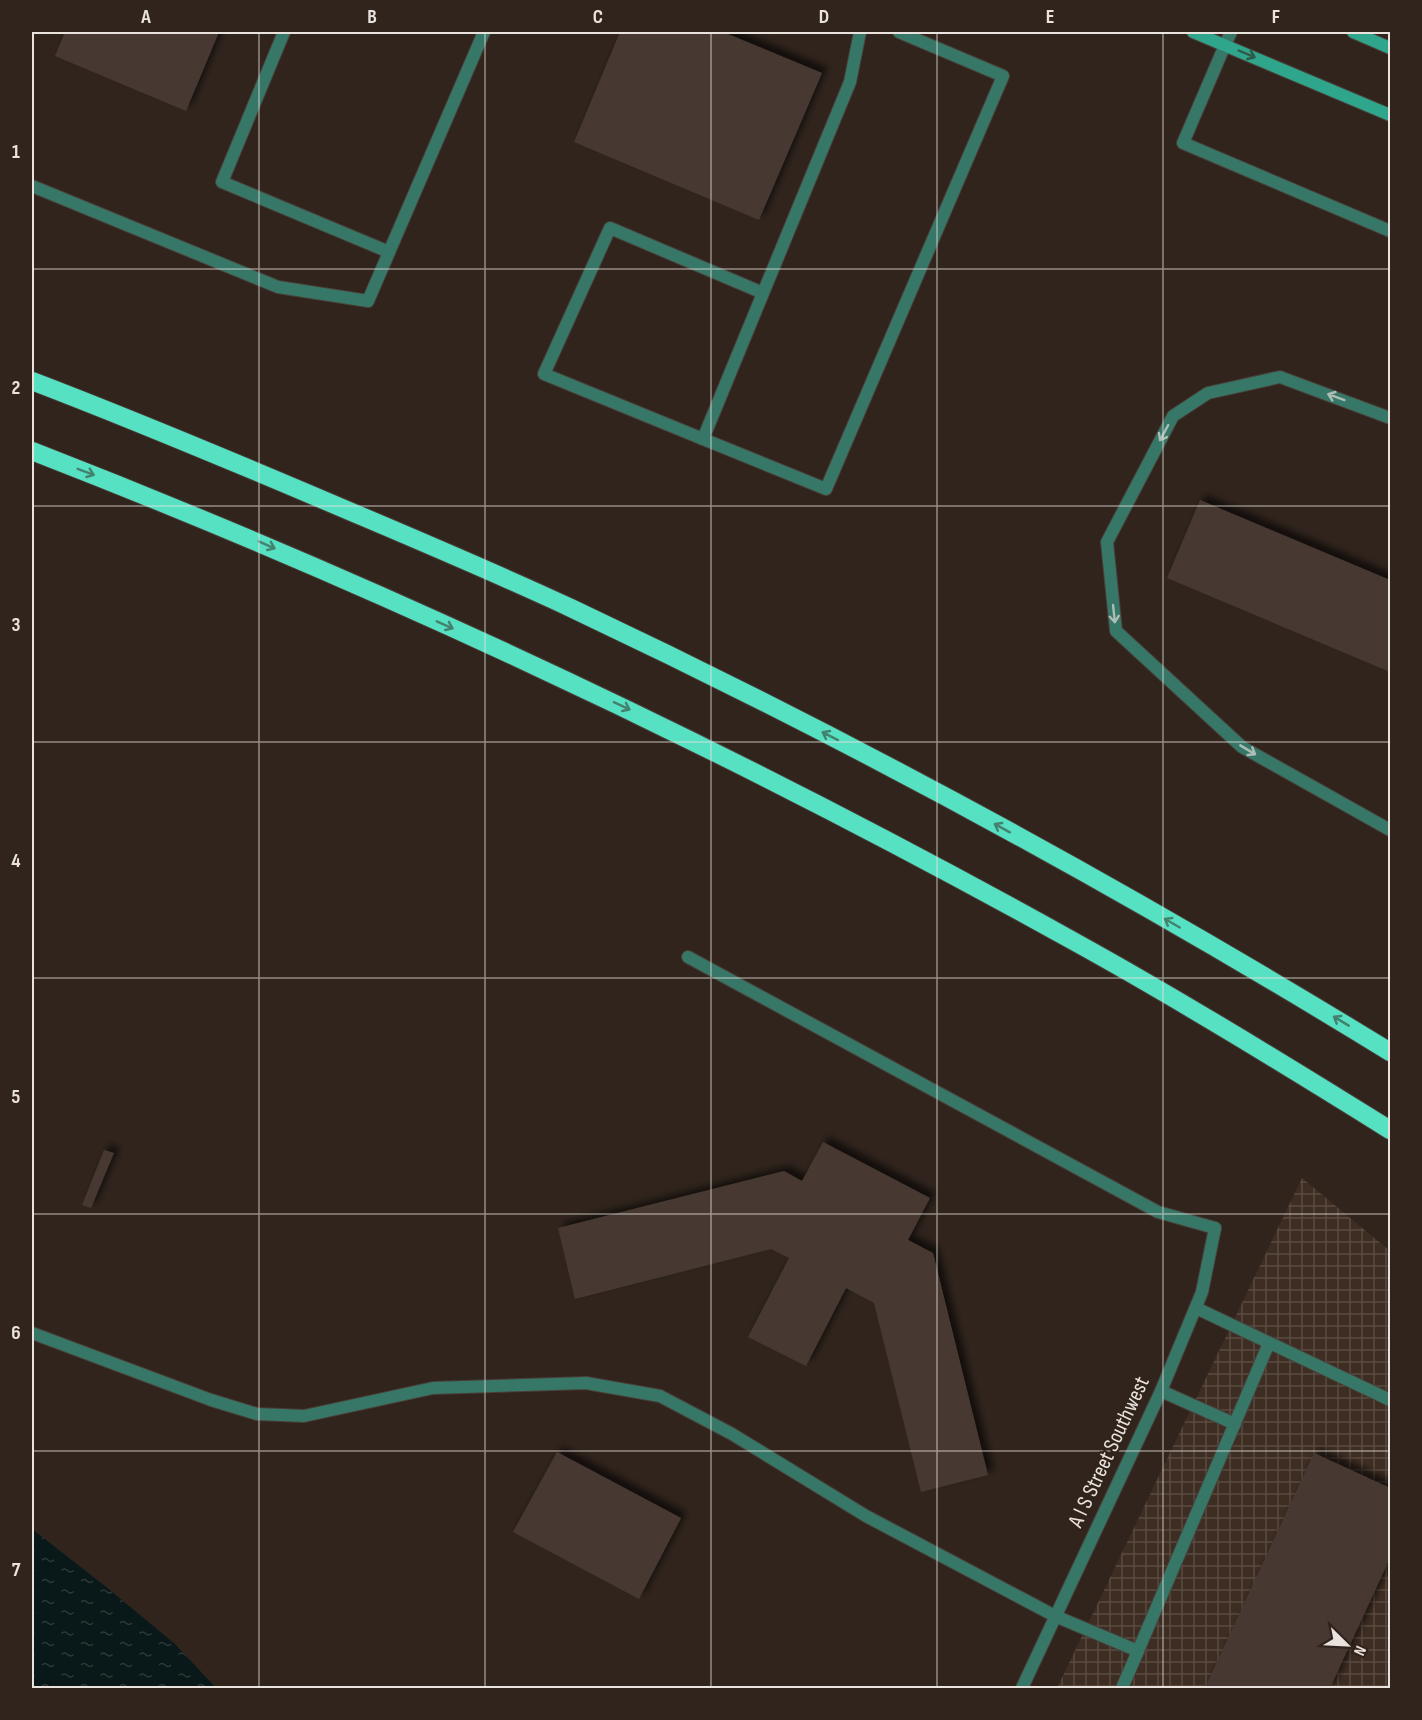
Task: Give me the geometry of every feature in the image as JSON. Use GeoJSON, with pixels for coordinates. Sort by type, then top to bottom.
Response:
{"type":"FeatureCollection","features":[{"type":"Feature","properties":{"kind":"highway"},"geometry":{"type":"LineString","coordinates":[[32,381],[164,432],[424,543],[572,609],[794,718],[909,777],[1094,878],[1289,989],[1390,1052]]}},
{"type":"Feature","properties":{"kind":"highway"},"geometry":{"type":"LineString","coordinates":[[32,451],[247,536],[646,718],[1075,941],[1182,1002],[1390,1130]]}},
{"type":"Feature","properties":{"kind":"main road"},"geometry":{"type":"LineString","coordinates":[[1193,32],[1390,115]]}},
{"type":"Feature","properties":{"kind":"main road"},"geometry":{"type":"LineString","coordinates":[[1353,32],[1373,36],[1390,48]]}},
{"type":"Feature","properties":{"kind":"street"},"geometry":{"type":"LineString","coordinates":[[284,32],[222,182],[389,252]]}},
{"type":"Feature","properties":{"kind":"street"},"geometry":{"type":"LineString","coordinates":[[32,186],[278,287],[368,301],[484,32]]}},
{"type":"Feature","properties":{"kind":"street"},"geometry":{"type":"LineString","coordinates":[[703,439],[850,82],[860,32]]}},
{"type":"Feature","properties":{"kind":"street"},"geometry":{"type":"LineString","coordinates":[[763,293],[610,228],[544,374],[826,489],[1003,76],[899,32]]}},
{"type":"Feature","properties":{"kind":"street"},"geometry":{"type":"LineString","coordinates":[[1231,32],[1183,143],[1390,231]]}},
{"type":"Feature","properties":{"kind":"street"},"geometry":{"type":"LineString","coordinates":[[1390,418],[1280,377],[1208,393],[1173,416],[1107,542],[1116,631],[1242,747],[1390,830]]}},
{"type":"Feature","properties":{"kind":"street","name":"A I S Street Southwest"},"geometry":{"type":"LineString","coordinates":[[688,957],[1158,1212],[1215,1228],[1202,1292],[1196,1308],[1161,1391],[1022,1689]]}},
{"type":"Feature","properties":{"kind":"street"},"geometry":{"type":"LineString","coordinates":[[1196,1308],[1390,1400]]}},
{"type":"Feature","properties":{"kind":"street"},"geometry":{"type":"LineString","coordinates":[[32,1334],[211,1400],[257,1414],[304,1416],[433,1388],[586,1383],[660,1396],[732,1434],[866,1516],[1055,1616],[1138,1652]]}},
{"type":"Feature","properties":{"kind":"street"},"geometry":{"type":"LineString","coordinates":[[1122,1689],[1269,1343]]}},
{"type":"Feature","properties":{"kind":"street"},"geometry":{"type":"LineString","coordinates":[[1161,1391],[1235,1424]]}},
{"type":"Feature","properties":{"kind":"shaded area"},"geometry":{"type":"Polygon","coordinates":[[[1302,1178],[1390,1251],[1390,1688],[1057,1688],[1302,1178]]]}},
{"type":"Feature","properties":{"kind":"water"},"geometry":{"type":"Polygon","coordinates":[[[32,1529],[175,1644],[216,1688],[32,1688],[32,1529]]]}},
{"type":"Feature","properties":{"kind":"building"},"geometry":{"type":"Polygon","coordinates":[[[65,32],[219,32],[186,111],[55,56],[65,32]]]}},
{"type":"Feature","properties":{"kind":"building"},"geometry":{"type":"Polygon","coordinates":[[[620,32],[723,32],[822,73],[759,220],[574,142],[620,32]]]}},
{"type":"Feature","properties":{"kind":"building"},"geometry":{"type":"Polygon","coordinates":[[[1200,500],[1390,580],[1390,672],[1167,578],[1200,500]]]}},
{"type":"Feature","properties":{"kind":"building"},"geometry":{"type":"Polygon","coordinates":[[[823,1142],[930,1198],[908,1240],[933,1253],[988,1475],[921,1492],[874,1303],[846,1288],[806,1366],[748,1337],[789,1258],[771,1249],[575,1299],[558,1228],[784,1171],[802,1181],[823,1142]]]}},
{"type":"Feature","properties":{"kind":"building"},"geometry":{"type":"Polygon","coordinates":[[[104,1150],[114,1153],[91,1208],[82,1205],[104,1150]]]}},
{"type":"Feature","properties":{"kind":"building"},"geometry":{"type":"Polygon","coordinates":[[[557,1452],[681,1518],[639,1599],[513,1532],[557,1452]]]}},
{"type":"Feature","properties":{"kind":"building"},"geometry":{"type":"Polygon","coordinates":[[[1314,1453],[1390,1488],[1390,1558],[1330,1688],[1205,1688],[1314,1453]]]}}]}
